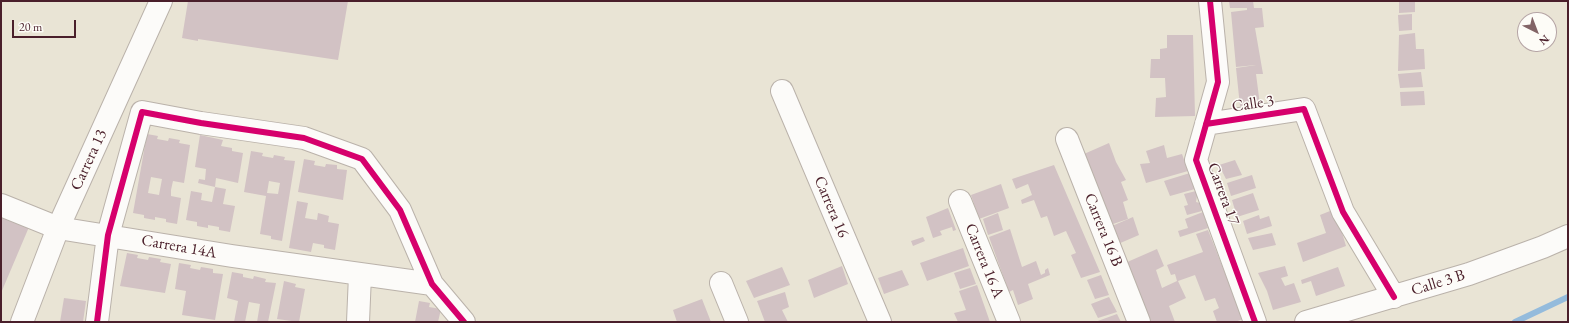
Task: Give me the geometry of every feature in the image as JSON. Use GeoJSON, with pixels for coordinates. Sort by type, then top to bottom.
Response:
{"type":"FeatureCollection","features":[{"type":"Feature","properties":{"kind":"street","name":"Carrera 13"},"geometry":{"type":"LineString","coordinates":[[22,322],[58,228],[161,1]]}},
{"type":"Feature","properties":{"kind":"street","name":"Carrera 17"},"geometry":{"type":"LineString","coordinates":[[1210,1],[1218,82],[1196,160],[1255,322]]}},
{"type":"Feature","properties":{"kind":"street","name":"Carrera 16"},"geometry":{"type":"LineString","coordinates":[[782,91],[880,322]]}},
{"type":"Feature","properties":{"kind":"street","name":"Calle 3"},"geometry":{"type":"LineString","coordinates":[[1206,124],[1304,109],[1343,212],[1394,297]]}},
{"type":"Feature","properties":{"kind":"street"},"geometry":{"type":"LineString","coordinates":[[97,322],[108,235],[142,112],[201,123],[304,138],[362,159],[400,210],[432,284],[464,322]]}},
{"type":"Feature","properties":{"kind":"street","name":"Carrera 16 B"},"geometry":{"type":"LineString","coordinates":[[1067,139],[1139,322]]}},
{"type":"Feature","properties":{"kind":"street","name":"Carrera 16 A"},"geometry":{"type":"LineString","coordinates":[[960,201],[1009,322]]}},
{"type":"Feature","properties":{"kind":"street","name":"Carrera 14A"},"geometry":{"type":"LineString","coordinates":[[1,205],[58,228],[232,256],[432,284]]}},
{"type":"Feature","properties":{"kind":"street","name":"Calle 3 B"},"geometry":{"type":"LineString","coordinates":[[1306,322],[1470,274],[1543,247],[1568,236]]}},
{"type":"Feature","properties":{"kind":"street"},"geometry":{"type":"LineString","coordinates":[[358,322],[360,275]]}},
{"type":"Feature","properties":{"kind":"street"},"geometry":{"type":"LineString","coordinates":[[722,283],[737,322]]}},
{"type":"Feature","properties":{"kind":"building"},"geometry":{"type":"Polygon","coordinates":[[[188,1],[348,1],[338,60],[198,39],[198,41],[182,38],[188,1]]]}},
{"type":"Feature","properties":{"kind":"building"},"geometry":{"type":"Polygon","coordinates":[[[1229,1],[1253,1],[1254,8],[1262,8],[1264,27],[1255,28],[1263,74],[1256,74],[1260,105],[1240,106],[1236,68],[1256,65],[1236,67],[1231,12],[1247,10],[1247,8],[1230,8],[1229,1]]]}},
{"type":"Feature","properties":{"kind":"building"},"geometry":{"type":"Polygon","coordinates":[[[1399,1],[1415,1],[1415,12],[1399,13],[1399,1]]]}},
{"type":"Feature","properties":{"kind":"building"},"geometry":{"type":"Polygon","coordinates":[[[1412,14],[1412,30],[1399,31],[1398,15],[1412,14]]]}},
{"type":"Feature","properties":{"kind":"building"},"geometry":{"type":"Polygon","coordinates":[[[1415,33],[1416,49],[1424,49],[1425,69],[1398,71],[1399,35],[1415,33]]]}},
{"type":"Feature","properties":{"kind":"building"},"geometry":{"type":"Polygon","coordinates":[[[1167,35],[1193,35],[1195,116],[1155,117],[1156,98],[1166,97],[1165,78],[1150,78],[1151,59],[1160,59],[1160,49],[1167,48],[1167,35]]]}},
{"type":"Feature","properties":{"kind":"building"},"geometry":{"type":"Polygon","coordinates":[[[1421,72],[1423,87],[1400,88],[1398,74],[1421,72]]]}},
{"type":"Feature","properties":{"kind":"building"},"geometry":{"type":"Polygon","coordinates":[[[1424,91],[1425,105],[1401,106],[1400,92],[1424,91]]]}},
{"type":"Feature","properties":{"kind":"building"},"geometry":{"type":"Polygon","coordinates":[[[147,134],[158,136],[157,139],[168,141],[169,138],[180,140],[179,143],[190,145],[184,183],[173,181],[171,190],[171,196],[181,198],[177,224],[166,222],[166,219],[155,217],[155,220],[144,218],[144,215],[133,213],[147,134]],[[151,177],[148,193],[159,195],[162,179],[151,177]]]}},
{"type":"Feature","properties":{"kind":"building"},"geometry":{"type":"Polygon","coordinates":[[[200,135],[223,140],[221,146],[232,148],[232,151],[243,153],[238,183],[216,178],[215,187],[198,183],[199,179],[205,180],[206,169],[195,167],[200,135]]]}},
{"type":"Feature","properties":{"kind":"building"},"geometry":{"type":"Polygon","coordinates":[[[1109,143],[1116,162],[1126,180],[1121,182],[1128,200],[1123,202],[1128,219],[1113,224],[1084,154],[1109,143]]]}},
{"type":"Feature","properties":{"kind":"building"},"geometry":{"type":"Polygon","coordinates":[[[1164,145],[1167,158],[1182,154],[1188,171],[1146,183],[1140,164],[1150,163],[1146,151],[1164,145]]]}},
{"type":"Feature","properties":{"kind":"building"},"geometry":{"type":"Polygon","coordinates":[[[251,151],[263,153],[262,156],[273,158],[274,155],[285,157],[284,160],[295,161],[282,241],[271,239],[271,236],[260,234],[266,196],[244,192],[251,151]],[[269,181],[267,193],[278,194],[280,183],[269,181]]]}},
{"type":"Feature","properties":{"kind":"building"},"geometry":{"type":"Polygon","coordinates":[[[304,159],[315,161],[314,165],[325,167],[326,164],[337,165],[337,169],[347,170],[343,200],[298,192],[304,159]]]}},
{"type":"Feature","properties":{"kind":"building"},"geometry":{"type":"Polygon","coordinates":[[[1235,160],[1242,175],[1226,179],[1219,165],[1235,160]]]}},
{"type":"Feature","properties":{"kind":"building"},"geometry":{"type":"Polygon","coordinates":[[[1054,165],[1100,272],[1081,278],[1071,255],[1076,253],[1066,231],[1054,236],[1047,216],[1041,218],[1034,200],[1022,204],[1021,200],[1032,195],[1028,184],[1016,189],[1012,179],[1054,165]]]}},
{"type":"Feature","properties":{"kind":"building"},"geometry":{"type":"Polygon","coordinates":[[[1190,173],[1195,189],[1170,196],[1164,181],[1190,173]]]}},
{"type":"Feature","properties":{"kind":"building"},"geometry":{"type":"Polygon","coordinates":[[[1252,175],[1256,188],[1231,196],[1227,183],[1252,175]]]}},
{"type":"Feature","properties":{"kind":"building"},"geometry":{"type":"Polygon","coordinates":[[[1001,184],[1009,208],[979,219],[971,195],[1001,184]]]}},
{"type":"Feature","properties":{"kind":"building"},"geometry":{"type":"Polygon","coordinates":[[[215,187],[226,189],[223,204],[235,206],[230,232],[219,230],[219,227],[208,225],[208,228],[197,226],[197,222],[186,220],[191,191],[202,193],[201,200],[212,202],[215,187]]]}},
{"type":"Feature","properties":{"kind":"building"},"geometry":{"type":"Polygon","coordinates":[[[1196,191],[1196,202],[1200,203],[1202,211],[1187,215],[1184,206],[1188,205],[1184,194],[1196,191]]]}},
{"type":"Feature","properties":{"kind":"building"},"geometry":{"type":"Polygon","coordinates":[[[1253,193],[1259,210],[1237,217],[1232,200],[1253,193]]]}},
{"type":"Feature","properties":{"kind":"building"},"geometry":{"type":"Polygon","coordinates":[[[297,201],[308,203],[305,218],[317,220],[318,213],[329,216],[328,222],[339,224],[335,250],[324,248],[324,245],[313,243],[311,252],[289,248],[297,201]]]}},
{"type":"Feature","properties":{"kind":"building"},"geometry":{"type":"Polygon","coordinates":[[[948,208],[956,230],[953,231],[952,227],[940,231],[942,235],[933,238],[926,217],[948,208]]]}},
{"type":"Feature","properties":{"kind":"building"},"geometry":{"type":"Polygon","coordinates":[[[1335,209],[1346,246],[1303,262],[1297,243],[1326,233],[1320,215],[1335,209]]]}},
{"type":"Feature","properties":{"kind":"building"},"geometry":{"type":"Polygon","coordinates":[[[1203,212],[1208,228],[1180,237],[1178,231],[1188,228],[1185,219],[1203,212]]]}},
{"type":"Feature","properties":{"kind":"building"},"geometry":{"type":"Polygon","coordinates":[[[998,213],[1003,230],[988,235],[983,219],[998,213]]]}},
{"type":"Feature","properties":{"kind":"building"},"geometry":{"type":"Polygon","coordinates":[[[1,214],[29,227],[1,293],[1,214]]]}},
{"type":"Feature","properties":{"kind":"building"},"geometry":{"type":"Polygon","coordinates":[[[1259,215],[1260,219],[1269,216],[1272,226],[1247,234],[1243,221],[1259,215]]]}},
{"type":"Feature","properties":{"kind":"building"},"geometry":{"type":"Polygon","coordinates":[[[1133,217],[1139,235],[1118,244],[1112,226],[1133,217]]]}},
{"type":"Feature","properties":{"kind":"building"},"geometry":{"type":"Polygon","coordinates":[[[1010,229],[1022,267],[1036,261],[1041,275],[1045,273],[1045,270],[1048,268],[1050,275],[1028,284],[1033,299],[1018,305],[1013,290],[1009,292],[989,237],[1010,229]]]}},
{"type":"Feature","properties":{"kind":"building"},"geometry":{"type":"Polygon","coordinates":[[[1208,230],[1243,319],[1235,322],[1217,322],[1213,311],[1219,308],[1215,298],[1205,301],[1195,275],[1178,281],[1186,298],[1169,306],[1175,322],[1148,322],[1125,263],[1157,249],[1164,266],[1156,270],[1162,288],[1177,281],[1175,274],[1171,275],[1167,265],[1203,252],[1196,234],[1208,230]]]}},
{"type":"Feature","properties":{"kind":"building"},"geometry":{"type":"Polygon","coordinates":[[[1272,233],[1276,245],[1253,250],[1248,238],[1272,233]]]}},
{"type":"Feature","properties":{"kind":"building"},"geometry":{"type":"Polygon","coordinates":[[[923,237],[925,241],[913,246],[911,241],[923,237]]]}},
{"type":"Feature","properties":{"kind":"building"},"geometry":{"type":"Polygon","coordinates":[[[963,248],[969,266],[927,281],[920,263],[963,248]]]}},
{"type":"Feature","properties":{"kind":"building"},"geometry":{"type":"Polygon","coordinates":[[[127,253],[138,255],[137,258],[148,260],[149,257],[161,259],[160,262],[171,264],[165,293],[120,286],[127,253]]]}},
{"type":"Feature","properties":{"kind":"building"},"geometry":{"type":"Polygon","coordinates":[[[179,263],[191,265],[190,268],[200,270],[201,267],[213,269],[213,273],[223,274],[215,320],[182,315],[186,291],[175,289],[179,263]]]}},
{"type":"Feature","properties":{"kind":"building"},"geometry":{"type":"Polygon","coordinates":[[[842,266],[848,284],[814,298],[808,280],[842,266]]]}},
{"type":"Feature","properties":{"kind":"building"},"geometry":{"type":"Polygon","coordinates":[[[1285,266],[1288,276],[1281,278],[1285,286],[1294,283],[1301,302],[1273,310],[1267,291],[1258,273],[1285,266]]]}},
{"type":"Feature","properties":{"kind":"building"},"geometry":{"type":"Polygon","coordinates":[[[782,267],[790,285],[754,298],[746,281],[782,267]]]}},
{"type":"Feature","properties":{"kind":"building"},"geometry":{"type":"Polygon","coordinates":[[[1338,267],[1345,286],[1316,296],[1311,281],[1302,284],[1301,280],[1338,267]]]}},
{"type":"Feature","properties":{"kind":"building"},"geometry":{"type":"Polygon","coordinates":[[[970,268],[976,284],[960,289],[954,273],[970,268]]]}},
{"type":"Feature","properties":{"kind":"building"},"geometry":{"type":"Polygon","coordinates":[[[902,270],[909,285],[884,294],[878,278],[902,270]]]}},
{"type":"Feature","properties":{"kind":"building"},"geometry":{"type":"Polygon","coordinates":[[[232,272],[243,274],[243,277],[253,279],[254,276],[266,279],[265,282],[276,283],[268,322],[257,322],[260,304],[249,302],[245,322],[234,322],[238,301],[227,298],[232,272]]]}},
{"type":"Feature","properties":{"kind":"building"},"geometry":{"type":"Polygon","coordinates":[[[1101,275],[1109,295],[1095,299],[1087,280],[1101,275]]]}},
{"type":"Feature","properties":{"kind":"building"},"geometry":{"type":"Polygon","coordinates":[[[284,281],[296,284],[295,287],[305,289],[299,322],[277,319],[284,281]]]}},
{"type":"Feature","properties":{"kind":"building"},"geometry":{"type":"Polygon","coordinates":[[[977,285],[990,322],[958,322],[954,313],[966,310],[959,291],[977,285]]]}},
{"type":"Feature","properties":{"kind":"building"},"geometry":{"type":"Polygon","coordinates":[[[785,292],[789,307],[782,310],[788,322],[765,322],[757,301],[785,292]]]}},
{"type":"Feature","properties":{"kind":"building"},"geometry":{"type":"Polygon","coordinates":[[[1109,297],[1117,312],[1098,318],[1091,304],[1109,297]]]}},
{"type":"Feature","properties":{"kind":"building"},"geometry":{"type":"Polygon","coordinates":[[[64,298],[86,301],[83,322],[60,322],[64,298]]]}},
{"type":"Feature","properties":{"kind":"building"},"geometry":{"type":"Polygon","coordinates":[[[702,299],[711,322],[677,322],[673,310],[702,299]]]}},
{"type":"Feature","properties":{"kind":"building"},"geometry":{"type":"Polygon","coordinates":[[[419,301],[430,303],[429,307],[441,309],[438,322],[415,322],[419,301]]]}},
{"type":"Feature","properties":{"kind":"building"},"geometry":{"type":"Polygon","coordinates":[[[1117,314],[1121,322],[1095,322],[1117,314]]]}},
{"type":"Feature","properties":{"kind":"waterway"},"geometry":{"type":"LineString","coordinates":[[1515,322],[1568,297]]}},
{"type":"Feature","properties":{"kind":"cycle path"},"geometry":{"type":"LineString","coordinates":[[1210,1],[1218,82],[1196,160],[1255,322]]}},
{"type":"Feature","properties":{"kind":"cycle path"},"geometry":{"type":"LineString","coordinates":[[1206,124],[1304,109],[1343,212],[1394,297]]}},
{"type":"Feature","properties":{"kind":"cycle path"},"geometry":{"type":"LineString","coordinates":[[97,322],[108,235],[142,112],[201,123],[304,138],[362,159],[400,210],[432,284],[464,322]]}}]}
